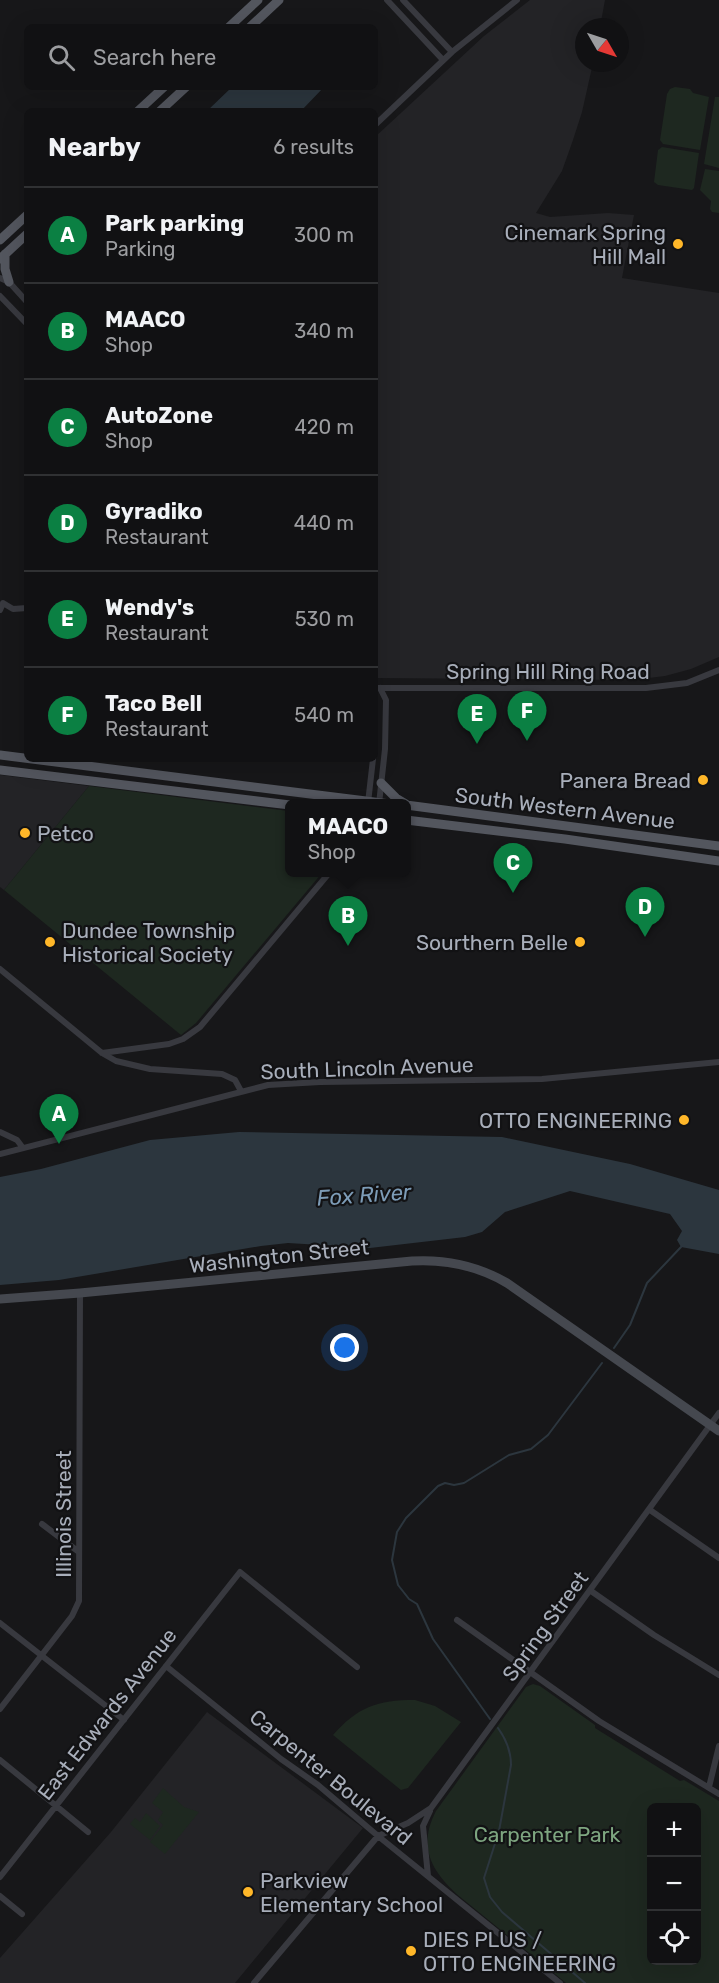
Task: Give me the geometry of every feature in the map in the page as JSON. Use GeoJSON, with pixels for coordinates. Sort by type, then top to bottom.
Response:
{"type":"FeatureCollection","features":[{"type":"Feature","properties":{"kind":"main road"},"geometry":{"type":"LineString","coordinates":[[232,24],[258,0]]}},
{"type":"Feature","properties":{"kind":"main road"},"geometry":{"type":"LineString","coordinates":[[253,24],[279,0]]}},
{"type":"Feature","properties":{"kind":"main road"},"geometry":{"type":"LineString","coordinates":[[141,108],[161,90]]}},
{"type":"Feature","properties":{"kind":"main road"},"geometry":{"type":"LineString","coordinates":[[163,108],[183,90]]}},
{"type":"Feature","properties":{"kind":"main road"},"geometry":{"type":"LineString","coordinates":[[0,240],[24,217]]}},
{"type":"Feature","properties":{"kind":"main road"},"geometry":{"type":"LineString","coordinates":[[4,280],[3,257],[24,237]]}},
{"type":"Feature","properties":{"kind":"main road"},"geometry":{"type":"LineString","coordinates":[[0,755],[24,758]]}},
{"type":"Feature","properties":{"kind":"main road"},"geometry":{"type":"LineString","coordinates":[[56,762],[345,799]]}},
{"type":"Feature","properties":{"kind":"main road"},"geometry":{"type":"LineString","coordinates":[[0,770],[285,804]]}},
{"type":"Feature","properties":{"kind":"main road"},"geometry":{"type":"LineString","coordinates":[[125,785],[127,771]]}},
{"type":"Feature","properties":{"kind":"main road"},"geometry":{"type":"LineString","coordinates":[[381,783],[398,799]]}},
{"type":"Feature","properties":{"kind":"main road","name":"South Western Avenue"},"geometry":{"type":"LineString","coordinates":[[411,806],[719,846]]}},
{"type":"Feature","properties":{"kind":"main road","name":"South Western Avenue"},"geometry":{"type":"LineString","coordinates":[[411,821],[719,861]]}},
{"type":"Feature","properties":{"kind":"street"},"geometry":{"type":"LineString","coordinates":[[387,0],[442,60]]}},
{"type":"Feature","properties":{"kind":"street"},"geometry":{"type":"LineString","coordinates":[[404,0],[452,52]]}},
{"type":"Feature","properties":{"kind":"street"},"geometry":{"type":"LineString","coordinates":[[378,121],[442,60],[517,0]]}},
{"type":"Feature","properties":{"kind":"street"},"geometry":{"type":"LineString","coordinates":[[4,280],[24,299]]}},
{"type":"Feature","properties":{"kind":"street"},"geometry":{"type":"LineString","coordinates":[[0,296],[24,321]]}},
{"type":"Feature","properties":{"kind":"street"},"geometry":{"type":"LineString","coordinates":[[0,610],[3,603],[13,609],[24,608]]}},
{"type":"Feature","properties":{"kind":"street","name":"Spring Hill Ring Road"},"geometry":{"type":"LineString","coordinates":[[378,688],[646,688],[687,683],[719,670]]}},
{"type":"Feature","properties":{"kind":"street"},"geometry":{"type":"LineString","coordinates":[[378,689],[386,700],[385,749],[379,799]]}},
{"type":"Feature","properties":{"kind":"street"},"geometry":{"type":"LineString","coordinates":[[368,799],[373,762]]}},
{"type":"Feature","properties":{"kind":"street"},"geometry":{"type":"LineString","coordinates":[[102,1053],[169,1044],[191,1035],[229,994],[327,877]]}},
{"type":"Feature","properties":{"kind":"street"},"geometry":{"type":"LineString","coordinates":[[0,969],[102,1053],[116,1061],[138,1067],[225,1075],[236,1081],[241,1091]]}},
{"type":"Feature","properties":{"kind":"street","name":"South Lincoln Avenue"},"geometry":{"type":"LineString","coordinates":[[0,1154],[268,1085],[542,1079],[719,1062]]}},
{"type":"Feature","properties":{"kind":"street"},"geometry":{"type":"LineString","coordinates":[[0,1132],[17,1140],[23,1148]]}},
{"type":"Feature","properties":{"kind":"street","name":"Washington Street"},"geometry":{"type":"LineString","coordinates":[[0,1299],[426,1260],[459,1264],[479,1269],[507,1283],[715,1428]]}},
{"type":"Feature","properties":{"kind":"street","name":"Illinois Street"},"geometry":{"type":"LineString","coordinates":[[0,1709],[77,1609],[80,1593],[80,1293]]}},
{"type":"Feature","properties":{"kind":"street","name":"Spring Street"},"geometry":{"type":"LineString","coordinates":[[378,1836],[408,1823],[431,1808],[650,1510],[715,1428],[719,1413]]}},
{"type":"Feature","properties":{"kind":"street"},"geometry":{"type":"LineString","coordinates":[[650,1510],[719,1558]]}},
{"type":"Feature","properties":{"kind":"street"},"geometry":{"type":"LineString","coordinates":[[42,1524],[79,1552]]}},
{"type":"Feature","properties":{"kind":"street","name":"East Edwards Avenue"},"geometry":{"type":"LineString","coordinates":[[0,1877],[240,1572],[357,1667]]}},
{"type":"Feature","properties":{"kind":"street"},"geometry":{"type":"LineString","coordinates":[[591,1591],[641,1626],[719,1675]]}},
{"type":"Feature","properties":{"kind":"street"},"geometry":{"type":"LineString","coordinates":[[458,1620],[599,1721],[719,1794]]}},
{"type":"Feature","properties":{"kind":"street"},"geometry":{"type":"LineString","coordinates":[[0,1623],[124,1720]]}},
{"type":"Feature","properties":{"kind":"street","name":"Carpenter Boulevard"},"geometry":{"type":"LineString","coordinates":[[166,1666],[281,1759],[318,1785],[560,1983]]}},
{"type":"Feature","properties":{"kind":"street"},"geometry":{"type":"LineString","coordinates":[[709,1787],[719,1746]]}},
{"type":"Feature","properties":{"kind":"street"},"geometry":{"type":"LineString","coordinates":[[0,1760],[88,1832]]}},
{"type":"Feature","properties":{"kind":"street"},"geometry":{"type":"LineString","coordinates":[[428,1876],[423,1826],[431,1808]]}},
{"type":"Feature","properties":{"kind":"street"},"geometry":{"type":"LineString","coordinates":[[254,1983],[378,1836]]}},
{"type":"Feature","properties":{"kind":"street"},"geometry":{"type":"LineString","coordinates":[[0,1896],[22,1914]]}},
{"type":"Feature","properties":{"kind":"shaded area"},"geometry":{"type":"Polygon","coordinates":[[[530,0],[605,0],[602,18],[575,18],[575,72],[591,72],[582,112],[562,171],[536,213],[550,217],[608,213],[634,215],[622,278],[719,293],[719,657],[691,669],[665,676],[632,680],[378,678],[378,134],[484,36],[530,0]]]}},
{"type":"Feature","properties":{"kind":"shaded area"},"geometry":{"type":"Polygon","coordinates":[[[0,775],[89,786],[4,890],[0,887],[0,775]]]}},
{"type":"Feature","properties":{"kind":"shaded area"},"geometry":{"type":"Polygon","coordinates":[[[207,1712],[363,1828],[235,1983],[0,1983],[0,1958],[111,1832],[207,1712]]]}},
{"type":"Feature","properties":{"kind":"green space"},"geometry":{"type":"Polygon","coordinates":[[[675,87],[690,89],[693,93],[709,97],[700,150],[663,144],[660,140],[667,94],[675,87]]]}},
{"type":"Feature","properties":{"kind":"green space"},"geometry":{"type":"Polygon","coordinates":[[[715,97],[719,97],[719,168],[704,164],[715,97]]]}},
{"type":"Feature","properties":{"kind":"green space"},"geometry":{"type":"Polygon","coordinates":[[[662,147],[699,153],[692,190],[658,185],[654,182],[658,150],[662,147]]]}},
{"type":"Feature","properties":{"kind":"green space"},"geometry":{"type":"Polygon","coordinates":[[[705,169],[719,171],[719,213],[712,212],[711,201],[700,190],[705,169]]]}},
{"type":"Feature","properties":{"kind":"green space"},"geometry":{"type":"Polygon","coordinates":[[[89,786],[285,810],[285,877],[319,877],[196,1023],[181,1035],[4,890],[89,786]]]}},
{"type":"Feature","properties":{"kind":"green space","name":"Carpenter Park"},"geometry":{"type":"Polygon","coordinates":[[[533,1684],[540,1686],[595,1725],[595,1728],[680,1781],[684,1780],[719,1801],[719,1983],[566,1983],[459,1896],[441,1878],[430,1858],[428,1847],[430,1824],[436,1811],[526,1687],[533,1684]]]}},
{"type":"Feature","properties":{"kind":"green space"},"geometry":{"type":"Polygon","coordinates":[[[402,1700],[415,1700],[435,1706],[461,1722],[408,1788],[401,1790],[333,1735],[351,1718],[369,1707],[402,1700]]]}},
{"type":"Feature","properties":{"kind":"green space"},"geometry":{"type":"Polygon","coordinates":[[[163,1788],[184,1807],[199,1812],[165,1854],[150,1842],[163,1825],[158,1820],[163,1812],[152,1803],[163,1788]]]}},
{"type":"Feature","properties":{"kind":"green space"},"geometry":{"type":"Polygon","coordinates":[[[146,1813],[160,1826],[150,1840],[130,1824],[135,1818],[140,1822],[146,1813]]]}},
{"type":"Feature","properties":{"kind":"water"},"geometry":{"type":"Polygon","coordinates":[[[229,90],[321,90],[304,108],[210,108],[229,90]]]}},
{"type":"Feature","properties":{"kind":"water","name":"Fox River"},"geometry":{"type":"Polygon","coordinates":[[[239,1132],[502,1137],[630,1164],[719,1190],[719,1254],[681,1247],[677,1240],[682,1231],[670,1214],[570,1191],[505,1212],[482,1232],[465,1237],[370,1248],[288,1243],[59,1280],[0,1285],[0,1177],[41,1169],[150,1140],[239,1132]]]}},
{"type":"Feature","properties":{"kind":"waterway"},"geometry":{"type":"LineString","coordinates":[[614,1348],[630,1325],[647,1283],[681,1247]]}},
{"type":"Feature","properties":{"kind":"waterway"},"geometry":{"type":"LineString","coordinates":[[490,1719],[433,1639],[417,1604],[409,1599],[398,1585],[392,1560],[397,1532],[406,1518],[438,1486],[445,1483],[454,1485],[464,1483],[509,1455],[531,1449],[548,1435],[602,1363]]}},
{"type":"Feature","properties":{"kind":"waterway"},"geometry":{"type":"LineString","coordinates":[[498,1728],[508,1745],[511,1765],[499,1831],[484,1878],[490,1897],[502,1912],[585,1983]]}},
{"type":"Feature","properties":{"kind":"place","name":"Cinemark Spring Hill Mall"},"geometry":{"type":"Point","coordinates":[678,244]}},
{"type":"Feature","properties":{"kind":"place","name":"Taco Bell"},"geometry":{"type":"Point","coordinates":[527,741]}},
{"type":"Feature","properties":{"kind":"place","name":"Wendy's"},"geometry":{"type":"Point","coordinates":[477,744]}},
{"type":"Feature","properties":{"kind":"place","name":"Panera Bread"},"geometry":{"type":"Point","coordinates":[703,780]}},
{"type":"Feature","properties":{"kind":"place","name":"Petco"},"geometry":{"type":"Point","coordinates":[25,833]}},
{"type":"Feature","properties":{"kind":"place","name":"AutoZone"},"geometry":{"type":"Point","coordinates":[513,893]}},
{"type":"Feature","properties":{"kind":"place","name":"Gyradiko"},"geometry":{"type":"Point","coordinates":[645,937]}},
{"type":"Feature","properties":{"kind":"place","name":"Dundee Township Historical Society"},"geometry":{"type":"Point","coordinates":[50,942]}},
{"type":"Feature","properties":{"kind":"place","name":"Sourthern Belle"},"geometry":{"type":"Point","coordinates":[580,942]}},
{"type":"Feature","properties":{"kind":"place","name":"MAACO"},"geometry":{"type":"Point","coordinates":[348,946]}},
{"type":"Feature","properties":{"kind":"place","name":"OTTO ENGINEERING"},"geometry":{"type":"Point","coordinates":[684,1120]}},
{"type":"Feature","properties":{"kind":"place","name":"Park parking"},"geometry":{"type":"Point","coordinates":[59,1144]}},
{"type":"Feature","properties":{"kind":"place","name":"Parkview Elementary School"},"geometry":{"type":"Point","coordinates":[248,1892]}},
{"type":"Feature","properties":{"kind":"place","name":"DIES PLUS / OTTO ENGINEERING"},"geometry":{"type":"Point","coordinates":[411,1951]}}]}
